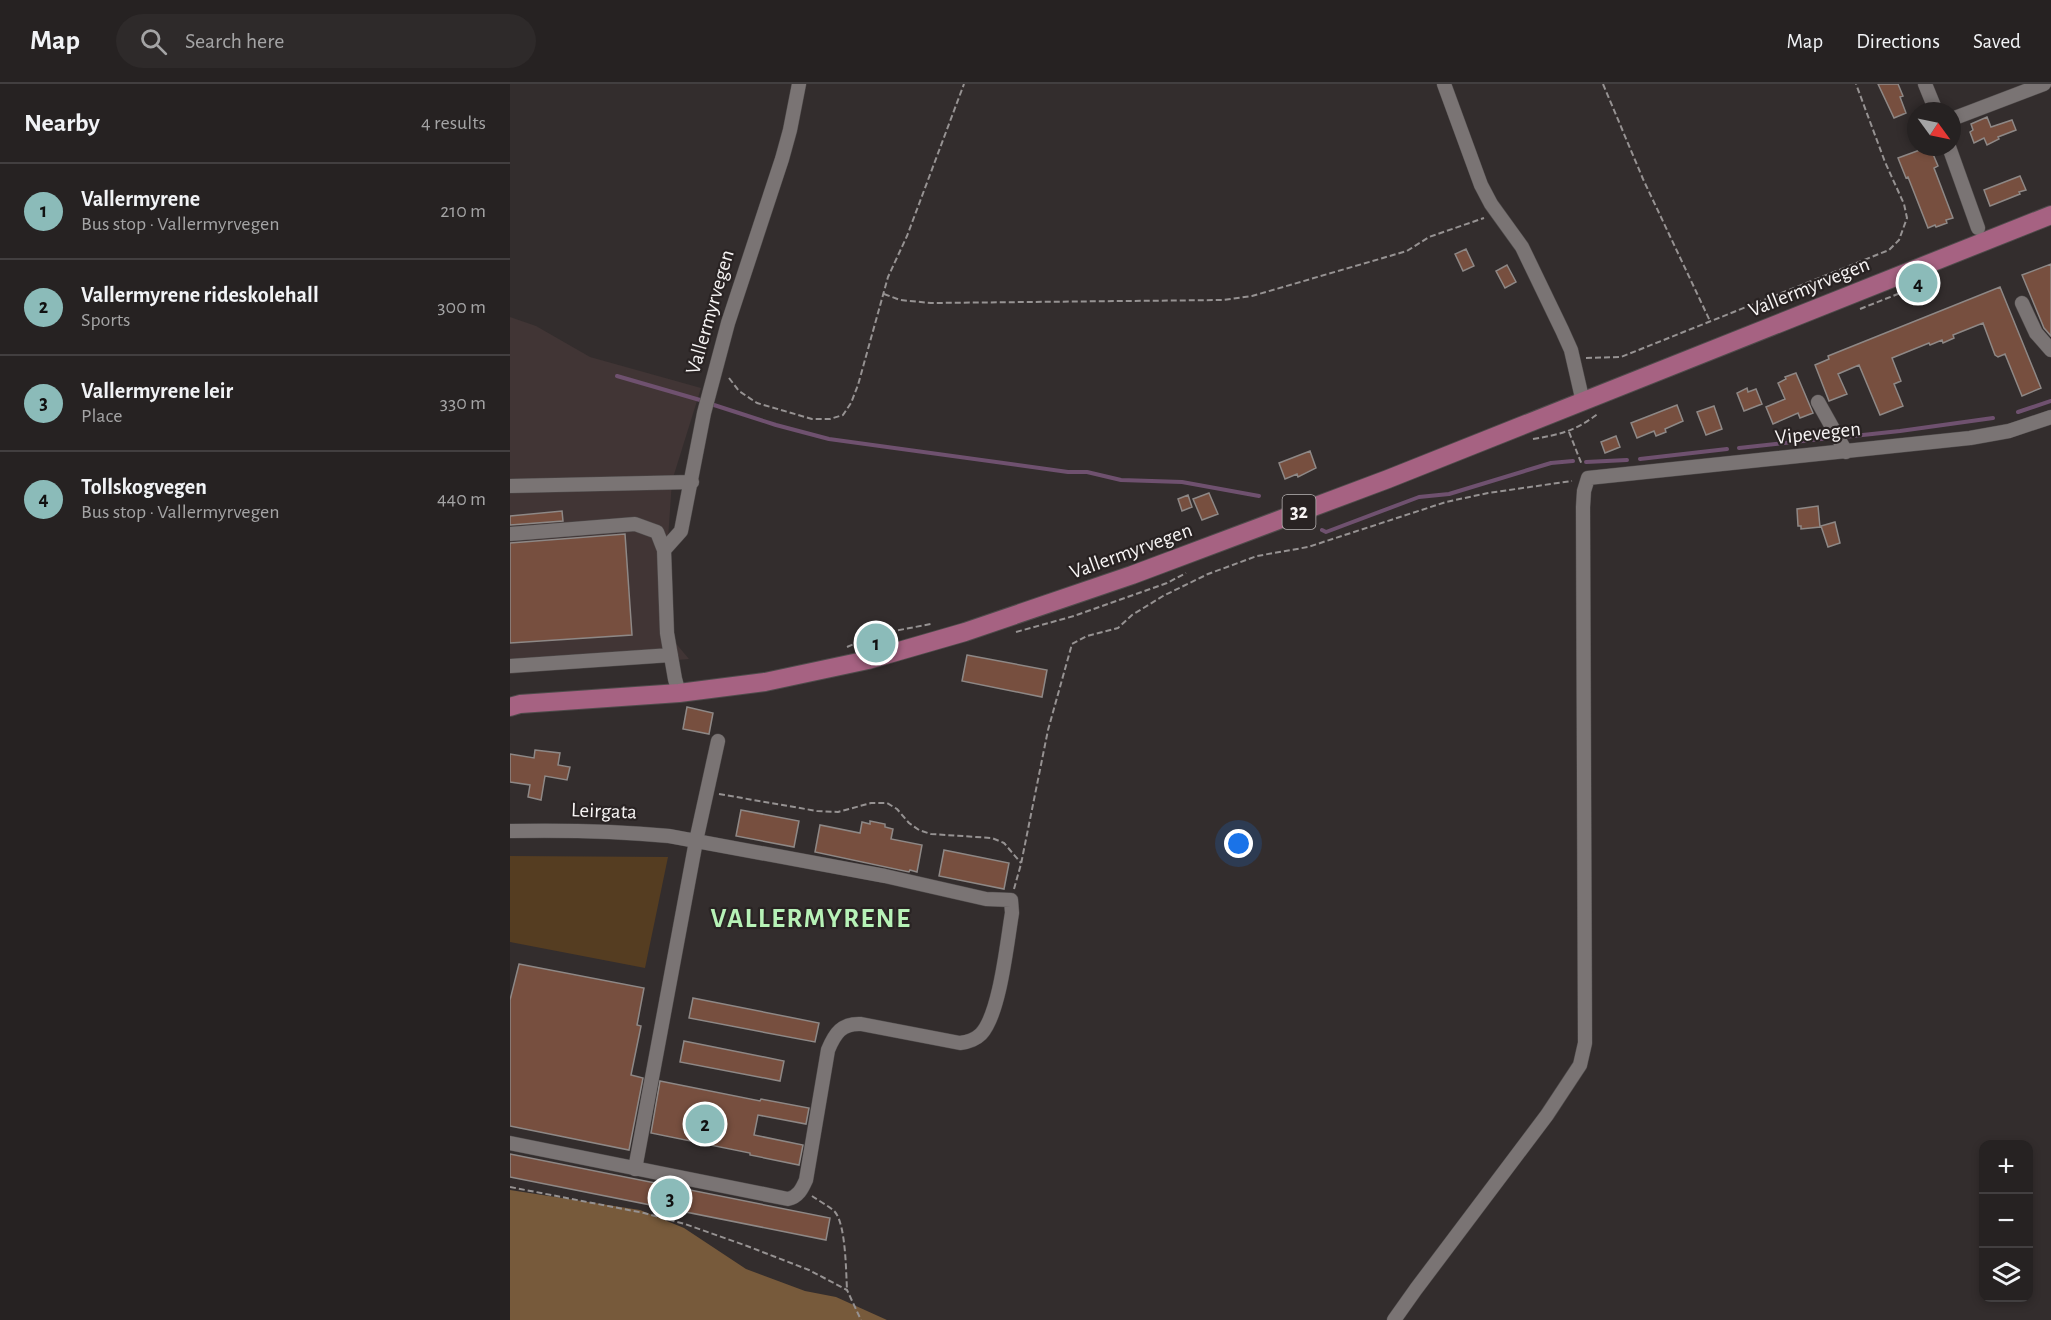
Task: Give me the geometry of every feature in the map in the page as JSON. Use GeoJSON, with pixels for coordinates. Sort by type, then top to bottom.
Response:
{"type":"FeatureCollection","features":[{"type":"Feature","properties":{"kind":"main road","name":"Vallermyrvegen"},"geometry":{"type":"LineString","coordinates":[[513,705],[679,693],[765,681],[868,660],[965,633],[1132,575],[1388,479],[2051,215]]}},
{"type":"Feature","properties":{"kind":"street","name":"Vallermyrvegen"},"geometry":{"type":"LineString","coordinates":[[664,550],[681,531],[704,413],[744,271],[782,159],[799,84]]}},
{"type":"Feature","properties":{"kind":"street"},"geometry":{"type":"LineString","coordinates":[[1444,84],[1481,185],[1522,247],[1571,350],[1583,402]]}},
{"type":"Feature","properties":{"kind":"street"},"geometry":{"type":"LineString","coordinates":[[1925,84],[1932,102]]}},
{"type":"Feature","properties":{"kind":"street"},"geometry":{"type":"LineString","coordinates":[[1961,116],[2044,84]]}},
{"type":"Feature","properties":{"kind":"street"},"geometry":{"type":"LineString","coordinates":[[1952,156],[1978,228]]}},
{"type":"Feature","properties":{"kind":"street"},"geometry":{"type":"LineString","coordinates":[[2022,303],[2036,333],[2051,350]]}},
{"type":"Feature","properties":{"kind":"street"},"geometry":{"type":"LineString","coordinates":[[1818,402],[1846,452]]}},
{"type":"Feature","properties":{"kind":"street","name":"Vipevegen"},"geometry":{"type":"LineString","coordinates":[[1588,478],[1979,436],[2009,431],[2051,417]]}},
{"type":"Feature","properties":{"kind":"street"},"geometry":{"type":"LineString","coordinates":[[1394,1320],[1547,1115],[1580,1065],[1585,1043],[1583,507],[1584,490],[1588,478]]}},
{"type":"Feature","properties":{"kind":"street"},"geometry":{"type":"LineString","coordinates":[[510,486],[692,482]]}},
{"type":"Feature","properties":{"kind":"street"},"geometry":{"type":"LineString","coordinates":[[510,534],[635,524],[657,532],[664,550],[667,633],[679,693]]}},
{"type":"Feature","properties":{"kind":"street"},"geometry":{"type":"LineString","coordinates":[[510,666],[671,655]]}},
{"type":"Feature","properties":{"kind":"street"},"geometry":{"type":"LineString","coordinates":[[635,1168],[696,841],[718,741]]}},
{"type":"Feature","properties":{"kind":"street","name":"Leirgata"},"geometry":{"type":"LineString","coordinates":[[510,831],[634,832],[696,841],[885,876],[986,899],[1011,900]]}},
{"type":"Feature","properties":{"kind":"street"},"geometry":{"type":"LineString","coordinates":[[510,1143],[788,1199],[797,1195],[806,1180],[828,1050],[836,1034],[848,1024],[861,1024],[960,1043],[975,1039],[986,1029],[994,1008],[1012,913],[1011,900]]}},
{"type":"Feature","properties":{"kind":"path"},"geometry":{"type":"LineString","coordinates":[[719,357],[728,377],[739,392],[757,403],[812,419],[830,419],[843,415],[858,385],[888,277],[907,236],[964,84]]}},
{"type":"Feature","properties":{"kind":"path"},"geometry":{"type":"LineString","coordinates":[[1603,84],[1643,179],[1710,321]]}},
{"type":"Feature","properties":{"kind":"path"},"geometry":{"type":"LineString","coordinates":[[1571,350],[1586,358],[1621,357],[1889,250],[1899,240],[1907,218],[1904,204],[1856,84]]}},
{"type":"Feature","properties":{"kind":"path"},"geometry":{"type":"LineString","coordinates":[[884,294],[900,300],[931,303],[1223,300],[1252,296],[1407,251],[1429,237],[1498,213]]}},
{"type":"Feature","properties":{"kind":"path"},"geometry":{"type":"LineString","coordinates":[[1011,900],[1022,864],[1048,730],[1072,644],[1087,636],[1118,628],[1132,615],[1163,596],[1208,574],[1257,555],[1308,547],[1446,502],[1488,493],[1588,478],[1569,432]]}},
{"type":"Feature","properties":{"kind":"path"},"geometry":{"type":"LineString","coordinates":[[841,650],[878,634],[936,624]]}},
{"type":"Feature","properties":{"kind":"path"},"geometry":{"type":"LineString","coordinates":[[707,792],[827,812],[838,812],[871,803],[887,804],[897,809],[909,823],[919,830],[931,834],[960,834],[992,838],[1004,843],[1022,864]]}},
{"type":"Feature","properties":{"kind":"path"},"geometry":{"type":"LineString","coordinates":[[510,1187],[644,1213],[685,1224],[809,1270],[847,1290]]}},
{"type":"Feature","properties":{"kind":"path"},"geometry":{"type":"LineString","coordinates":[[802,1188],[835,1212],[845,1253],[847,1290],[861,1320]]}},
{"type":"Feature","properties":{"kind":"shaded area"},"geometry":{"type":"Polygon","coordinates":[[[510,317],[536,326],[590,357],[701,388],[672,481],[662,627],[689,659],[510,674],[510,317]]]}},
{"type":"Feature","properties":{"kind":"shaded area"},"geometry":{"type":"Polygon","coordinates":[[[510,856],[668,857],[645,968],[510,942],[510,856]]]}},
{"type":"Feature","properties":{"kind":"shaded area"},"geometry":{"type":"Polygon","coordinates":[[[510,1190],[640,1210],[684,1228],[746,1269],[805,1291],[836,1297],[887,1320],[510,1320],[510,1190]]]}},
{"type":"Feature","properties":{"kind":"building"},"geometry":{"type":"Polygon","coordinates":[[[1878,84],[1898,84],[1906,113],[1894,118],[1878,84]]]}},
{"type":"Feature","properties":{"kind":"building"},"geometry":{"type":"Polygon","coordinates":[[[1987,117],[1991,127],[2012,120],[2016,130],[1998,137],[1999,139],[1987,145],[1984,138],[1974,143],[1970,132],[1973,130],[1971,124],[1987,117]]]}},
{"type":"Feature","properties":{"kind":"building"},"geometry":{"type":"Polygon","coordinates":[[[1907,155],[1934,156],[1938,166],[1934,168],[1953,218],[1946,220],[1947,223],[1928,228],[1898,158],[1907,155]]]}},
{"type":"Feature","properties":{"kind":"building"},"geometry":{"type":"Polygon","coordinates":[[[2020,176],[2026,190],[1990,206],[1984,190],[2020,176]]]}},
{"type":"Feature","properties":{"kind":"building"},"geometry":{"type":"Polygon","coordinates":[[[1466,249],[1474,266],[1463,271],[1455,254],[1466,249]]]}},
{"type":"Feature","properties":{"kind":"building"},"geometry":{"type":"Polygon","coordinates":[[[2051,264],[2051,336],[2044,328],[2022,275],[2051,264]]]}},
{"type":"Feature","properties":{"kind":"building"},"geometry":{"type":"Polygon","coordinates":[[[1507,265],[1516,282],[1505,288],[1496,271],[1507,265]]]}},
{"type":"Feature","properties":{"kind":"building"},"geometry":{"type":"Polygon","coordinates":[[[2000,287],[2041,388],[2022,396],[2005,354],[1998,357],[1995,355],[1983,323],[1953,335],[1954,338],[1943,343],[1942,340],[1930,345],[1929,343],[1892,358],[1901,381],[1894,384],[1903,406],[1880,415],[1859,365],[1838,374],[1847,394],[1829,401],[1815,365],[1829,359],[1828,356],[2000,287]]]}},
{"type":"Feature","properties":{"kind":"building"},"geometry":{"type":"Polygon","coordinates":[[[1796,373],[1813,413],[1800,418],[1798,413],[1773,424],[1766,407],[1785,399],[1778,383],[1786,379],[1785,377],[1796,373]]]}},
{"type":"Feature","properties":{"kind":"building"},"geometry":{"type":"Polygon","coordinates":[[[1747,388],[1748,392],[1756,389],[1762,404],[1744,411],[1737,393],[1747,388]]]}},
{"type":"Feature","properties":{"kind":"building"},"geometry":{"type":"Polygon","coordinates":[[[1677,405],[1683,421],[1656,436],[1654,431],[1637,438],[1631,423],[1677,405]]]}},
{"type":"Feature","properties":{"kind":"building"},"geometry":{"type":"Polygon","coordinates":[[[1714,406],[1722,429],[1706,435],[1697,412],[1714,406]]]}},
{"type":"Feature","properties":{"kind":"building"},"geometry":{"type":"Polygon","coordinates":[[[1616,436],[1620,447],[1605,453],[1601,442],[1616,436]]]}},
{"type":"Feature","properties":{"kind":"building"},"geometry":{"type":"Polygon","coordinates":[[[1310,451],[1316,468],[1298,477],[1297,474],[1285,479],[1279,463],[1310,451]]]}},
{"type":"Feature","properties":{"kind":"building"},"geometry":{"type":"Polygon","coordinates":[[[1209,493],[1218,514],[1202,520],[1193,499],[1209,493]]]}},
{"type":"Feature","properties":{"kind":"building"},"geometry":{"type":"Polygon","coordinates":[[[1188,495],[1192,507],[1182,511],[1178,499],[1188,495]]]}},
{"type":"Feature","properties":{"kind":"building"},"geometry":{"type":"Polygon","coordinates":[[[1818,506],[1820,527],[1801,529],[1801,526],[1798,526],[1797,509],[1818,506]]]}},
{"type":"Feature","properties":{"kind":"building"},"geometry":{"type":"Polygon","coordinates":[[[562,511],[563,521],[510,525],[510,516],[562,511]]]}},
{"type":"Feature","properties":{"kind":"building"},"geometry":{"type":"Polygon","coordinates":[[[1835,522],[1840,543],[1828,547],[1821,526],[1835,522]]]}},
{"type":"Feature","properties":{"kind":"building"},"geometry":{"type":"Polygon","coordinates":[[[625,534],[632,635],[510,643],[510,543],[625,534]]]}},
{"type":"Feature","properties":{"kind":"building"},"geometry":{"type":"Polygon","coordinates":[[[967,655],[1047,670],[1042,697],[962,681],[967,655]]]}},
{"type":"Feature","properties":{"kind":"building"},"geometry":{"type":"Polygon","coordinates":[[[687,707],[713,713],[709,734],[683,729],[687,707]]]}},
{"type":"Feature","properties":{"kind":"building"},"geometry":{"type":"Polygon","coordinates":[[[535,750],[560,753],[558,765],[570,767],[567,780],[545,776],[541,800],[528,797],[530,785],[510,782],[510,754],[534,758],[535,750]]]}},
{"type":"Feature","properties":{"kind":"building"},"geometry":{"type":"Polygon","coordinates":[[[741,810],[799,821],[794,847],[736,836],[741,810]]]}},
{"type":"Feature","properties":{"kind":"building"},"geometry":{"type":"Polygon","coordinates":[[[870,821],[885,824],[885,827],[893,829],[891,839],[922,845],[917,872],[815,852],[820,825],[860,833],[862,822],[870,824],[870,821]]]}},
{"type":"Feature","properties":{"kind":"building"},"geometry":{"type":"Polygon","coordinates":[[[944,850],[1009,863],[1004,889],[939,876],[944,850]]]}},
{"type":"Feature","properties":{"kind":"building"},"geometry":{"type":"Polygon","coordinates":[[[519,964],[644,988],[637,1025],[641,1026],[631,1075],[643,1078],[629,1150],[510,1126],[510,1000],[519,964]]]}},
{"type":"Feature","properties":{"kind":"building"},"geometry":{"type":"Polygon","coordinates":[[[693,998],[819,1023],[815,1042],[689,1018],[693,998]]]}},
{"type":"Feature","properties":{"kind":"building"},"geometry":{"type":"Polygon","coordinates":[[[684,1041],[784,1061],[780,1081],[680,1062],[684,1041]]]}},
{"type":"Feature","properties":{"kind":"building"},"geometry":{"type":"Polygon","coordinates":[[[660,1081],[760,1101],[761,1099],[809,1108],[806,1124],[758,1115],[754,1135],[803,1145],[799,1165],[651,1133],[660,1081]]]}},
{"type":"Feature","properties":{"kind":"building"},"geometry":{"type":"Polygon","coordinates":[[[510,1154],[830,1218],[826,1240],[510,1177],[510,1154]]]}},
{"type":"Feature","properties":{"kind":"waterway"},"geometry":{"type":"LineString","coordinates":[[617,376],[700,400]]}},
{"type":"Feature","properties":{"kind":"waterway"},"geometry":{"type":"LineString","coordinates":[[2018,412],[2051,401]]}},
{"type":"Feature","properties":{"kind":"waterway"},"geometry":{"type":"LineString","coordinates":[[714,405],[829,439],[1068,472],[1087,472],[1121,480],[1182,482],[1259,496]]}},
{"type":"Feature","properties":{"kind":"waterway"},"geometry":{"type":"LineString","coordinates":[[1844,437],[1993,418]]}},
{"type":"Feature","properties":{"kind":"waterway"},"geometry":{"type":"LineString","coordinates":[[1739,448],[1830,438]]}},
{"type":"Feature","properties":{"kind":"waterway"},"geometry":{"type":"LineString","coordinates":[[1640,459],[1727,449]]}},
{"type":"Feature","properties":{"kind":"waterway"},"geometry":{"type":"LineString","coordinates":[[1586,462],[1627,460]]}},
{"type":"Feature","properties":{"kind":"waterway"},"geometry":{"type":"LineString","coordinates":[[1322,530],[1326,532],[1419,497],[1449,494],[1551,463],[1573,461]]}},
{"type":"Feature","properties":{"kind":"place","name":"Tollskogvegen"},"geometry":{"type":"Point","coordinates":[1918,283]}},
{"type":"Feature","properties":{"kind":"place","name":"Vallermyrene"},"geometry":{"type":"Point","coordinates":[876,643]}},
{"type":"Feature","properties":{"kind":"place","name":"Vallermyrene rideskolehall"},"geometry":{"type":"Point","coordinates":[705,1124]}},
{"type":"Feature","properties":{"kind":"place","name":"Vallermyrene leir"},"geometry":{"type":"Point","coordinates":[670,1198]}},
{"type":"Feature","properties":{"kind":"district","name":"VALLERMYRENE"},"geometry":{"type":"Point","coordinates":[811,918]}}]}
